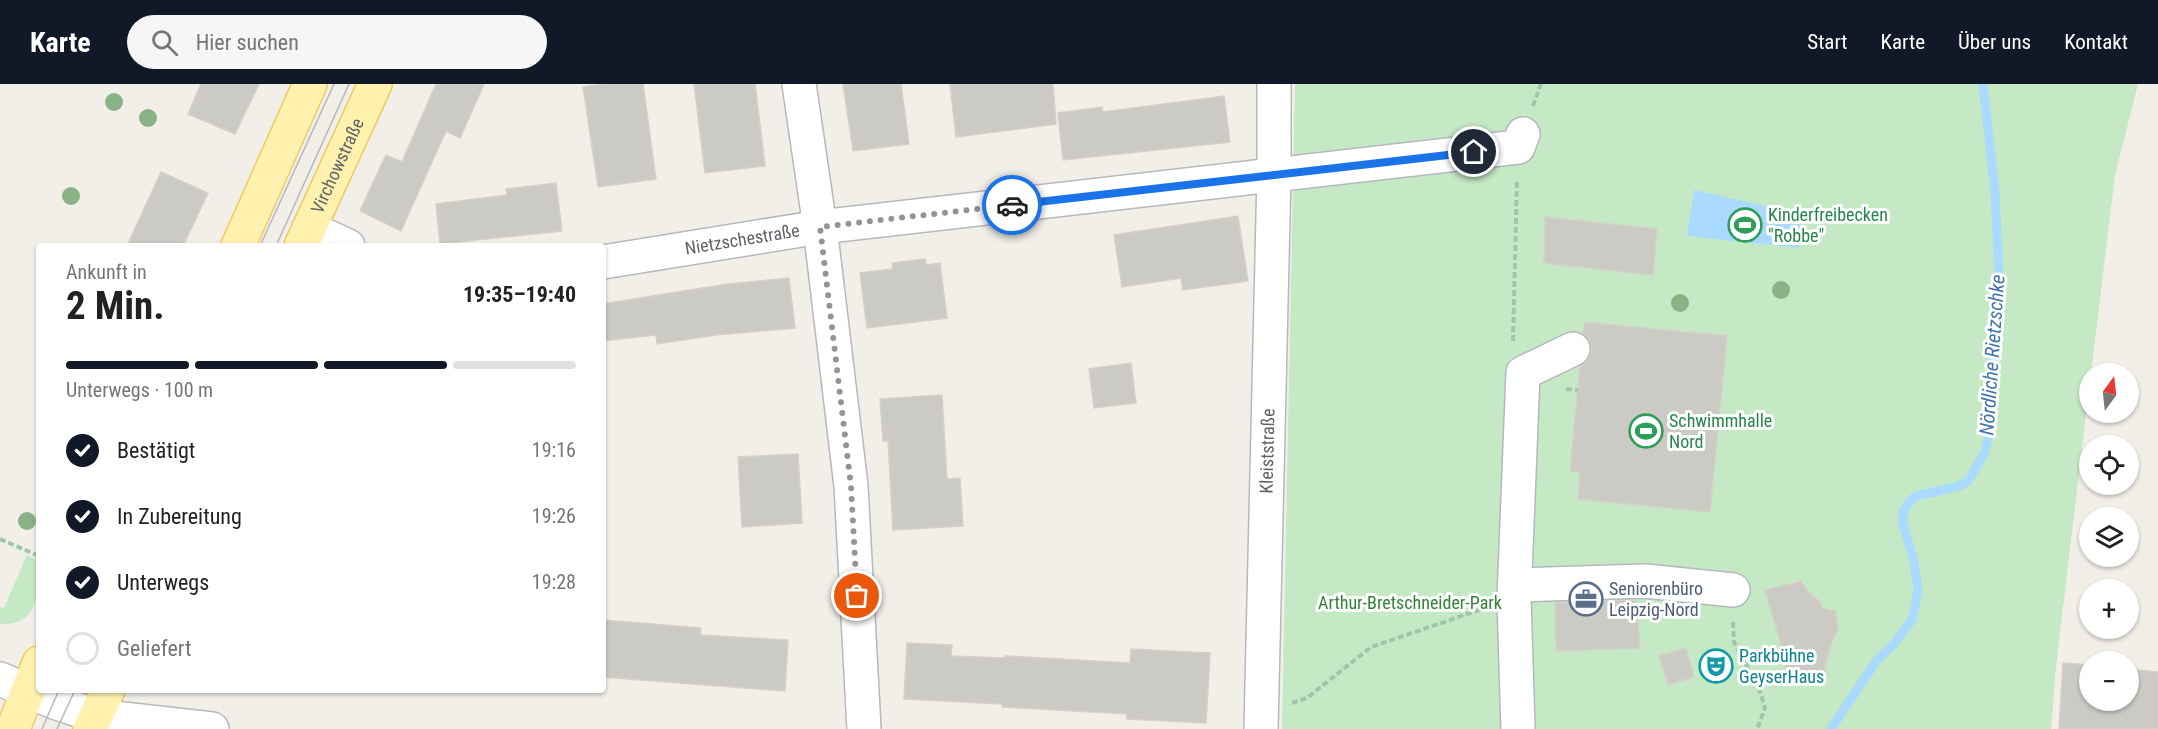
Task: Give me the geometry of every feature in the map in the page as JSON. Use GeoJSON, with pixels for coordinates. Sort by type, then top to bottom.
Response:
{"type":"FeatureCollection","features":[{"type":"Feature","properties":{"kind":"main road"},"geometry":{"type":"LineString","coordinates":[[239,243],[310,84]]}},
{"type":"Feature","properties":{"kind":"main road","name":"Virchowstraße"},"geometry":{"type":"LineString","coordinates":[[305,237],[375,84]]}},
{"type":"Feature","properties":{"kind":"main road"},"geometry":{"type":"LineString","coordinates":[[13,729],[22,678]]}},
{"type":"Feature","properties":{"kind":"street"},"geometry":{"type":"LineString","coordinates":[[799,84],[820,227],[851,486],[864,729]]}},
{"type":"Feature","properties":{"kind":"street","name":"Kleiststraße"},"geometry":{"type":"LineString","coordinates":[[1262,721],[1274,84]]}},
{"type":"Feature","properties":{"kind":"street"},"geometry":{"type":"LineString","coordinates":[[1274,174],[1520,140]]}},
{"type":"Feature","properties":{"kind":"street","name":"Nietzschestraße"},"geometry":{"type":"LineString","coordinates":[[606,262],[820,227],[1274,174]]}},
{"type":"Feature","properties":{"kind":"street"},"geometry":{"type":"LineString","coordinates":[[305,237],[334,243]]}},
{"type":"Feature","properties":{"kind":"street"},"geometry":{"type":"LineString","coordinates":[[1518,729],[1515,585],[1523,373],[1573,349]]}},
{"type":"Feature","properties":{"kind":"street"},"geometry":{"type":"LineString","coordinates":[[1515,585],[1645,581],[1733,590]]}},
{"type":"Feature","properties":{"kind":"street"},"geometry":{"type":"LineString","coordinates":[[22,678],[36,684]]}},
{"type":"Feature","properties":{"kind":"street"},"geometry":{"type":"LineString","coordinates":[[56,693],[98,712],[212,729]]}},
{"type":"Feature","properties":{"kind":"path"},"geometry":{"type":"LineString","coordinates":[[1520,140],[1512,362],[1523,373]]}},
{"type":"Feature","properties":{"kind":"path"},"geometry":{"type":"LineString","coordinates":[[0,539],[36,555]]}},
{"type":"Feature","properties":{"kind":"path"},"geometry":{"type":"LineString","coordinates":[[1733,590],[1734,642],[1765,708],[1757,729]]}},
{"type":"Feature","properties":{"kind":"path"},"geometry":{"type":"LineString","coordinates":[[1262,721],[1307,698],[1371,647],[1487,608]]}},
{"type":"Feature","properties":{"kind":"green space","name":"Arthur-Bretschneider-Park"},"geometry":{"type":"Polygon","coordinates":[[[1295,84],[2138,84],[2115,175],[2092,363],[2079,363],[2079,423],[2085,423],[2083,435],[2079,435],[2079,473],[2051,729],[1282,729],[1295,84]]]}},
{"type":"Feature","properties":{"kind":"green space"},"geometry":{"type":"Polygon","coordinates":[[[27,555],[36,560],[36,597],[29,613],[23,619],[13,623],[0,624],[0,607],[4,608],[27,555]]]}},
{"type":"Feature","properties":{"kind":"water","name":"Kinderfreibecken \"Robbe\""},"geometry":{"type":"Polygon","coordinates":[[[1694,190],[1801,214],[1799,248],[1687,236],[1694,190]]]}},
{"type":"Feature","properties":{"kind":"building"},"geometry":{"type":"Polygon","coordinates":[[[201,84],[259,84],[235,134],[188,114],[201,84]]]}},
{"type":"Feature","properties":{"kind":"building"},"geometry":{"type":"Polygon","coordinates":[[[436,84],[484,84],[460,138],[446,131],[401,231],[360,211],[386,155],[402,162],[436,84]]]}},
{"type":"Feature","properties":{"kind":"building"},"geometry":{"type":"Polygon","coordinates":[[[605,84],[643,84],[656,179],[598,187],[583,87],[605,84]]]}},
{"type":"Feature","properties":{"kind":"building"},"geometry":{"type":"Polygon","coordinates":[[[694,84],[755,84],[765,166],[705,173],[694,84]]]}},
{"type":"Feature","properties":{"kind":"building"},"geometry":{"type":"Polygon","coordinates":[[[843,84],[901,84],[909,144],[853,151],[843,84]]]}},
{"type":"Feature","properties":{"kind":"building"},"geometry":{"type":"Polygon","coordinates":[[[950,84],[1053,84],[1056,124],[956,137],[950,84]]]}},
{"type":"Feature","properties":{"kind":"building"},"geometry":{"type":"Polygon","coordinates":[[[1224,96],[1230,142],[1063,160],[1058,113],[1102,107],[1103,112],[1224,96]]]}},
{"type":"Feature","properties":{"kind":"building"},"geometry":{"type":"Polygon","coordinates":[[[161,172],[208,193],[184,243],[128,243],[161,172]]]}},
{"type":"Feature","properties":{"kind":"building"},"geometry":{"type":"Polygon","coordinates":[[[556,183],[562,231],[440,243],[436,204],[507,195],[506,189],[556,183]]]}},
{"type":"Feature","properties":{"kind":"building"},"geometry":{"type":"Polygon","coordinates":[[[1238,216],[1248,281],[1183,290],[1181,278],[1122,287],[1114,235],[1238,216]]]}},
{"type":"Feature","properties":{"kind":"building"},"geometry":{"type":"Polygon","coordinates":[[[1545,217],[1657,229],[1653,275],[1544,263],[1545,217]]]}},
{"type":"Feature","properties":{"kind":"building"},"geometry":{"type":"Polygon","coordinates":[[[925,259],[926,265],[940,263],[947,318],[867,328],[860,273],[893,269],[892,263],[925,259]]]}},
{"type":"Feature","properties":{"kind":"building"},"geometry":{"type":"Polygon","coordinates":[[[789,278],[795,328],[716,335],[657,344],[656,335],[606,341],[606,304],[728,284],[789,278]]]}},
{"type":"Feature","properties":{"kind":"building","name":"Schwimmhalle Nord"},"geometry":{"type":"Polygon","coordinates":[[[1585,322],[1727,336],[1710,512],[1578,499],[1580,472],[1570,471],[1580,366],[1588,360],[1592,351],[1590,341],[1583,333],[1585,322]]]}},
{"type":"Feature","properties":{"kind":"building"},"geometry":{"type":"Polygon","coordinates":[[[1131,363],[1136,403],[1094,408],[1089,369],[1131,363]]]}},
{"type":"Feature","properties":{"kind":"building"},"geometry":{"type":"Polygon","coordinates":[[[942,395],[947,479],[960,478],[963,526],[893,530],[888,441],[883,441],[880,399],[942,395]]]}},
{"type":"Feature","properties":{"kind":"building"},"geometry":{"type":"Polygon","coordinates":[[[798,454],[802,523],[742,527],[738,457],[798,454]]]}},
{"type":"Feature","properties":{"kind":"building"},"geometry":{"type":"Polygon","coordinates":[[[1801,581],[1821,603],[1822,608],[1835,611],[1838,630],[1831,644],[1825,674],[1789,683],[1783,651],[1765,590],[1801,581]]]}},
{"type":"Feature","properties":{"kind":"building"},"geometry":{"type":"Polygon","coordinates":[[[1636,600],[1640,648],[1556,651],[1555,603],[1636,600]]]}},
{"type":"Feature","properties":{"kind":"building"},"geometry":{"type":"Polygon","coordinates":[[[606,620],[701,628],[700,635],[788,640],[785,691],[606,677],[606,620]]]}},
{"type":"Feature","properties":{"kind":"building"},"geometry":{"type":"Polygon","coordinates":[[[907,643],[952,645],[951,656],[1005,658],[1005,656],[1130,663],[1131,649],[1210,653],[1206,723],[1127,719],[1127,714],[1002,707],[1002,704],[904,699],[907,643]]]}},
{"type":"Feature","properties":{"kind":"building"},"geometry":{"type":"Polygon","coordinates":[[[1686,648],[1694,677],[1668,685],[1659,656],[1686,648]]]}},
{"type":"Feature","properties":{"kind":"building"},"geometry":{"type":"Polygon","coordinates":[[[2063,663],[2079,664],[2079,711],[2139,711],[2139,670],[2158,672],[2158,729],[2059,729],[2063,663]]]}},
{"type":"Feature","properties":{"kind":"waterway","name":"Nördliche Rietzschke"},"geometry":{"type":"LineString","coordinates":[[1831,729],[1877,660],[1892,646],[1912,620],[1918,591],[1914,561],[1902,521],[1904,511],[1916,496],[1959,486],[1968,481],[1984,454],[1989,435],[1992,355],[2000,296],[1995,192],[1983,84]]}},
{"type":"Feature","properties":{"kind":"tram line"},"geometry":{"type":"LineString","coordinates":[[261,243],[334,84]]}},
{"type":"Feature","properties":{"kind":"tram line"},"geometry":{"type":"LineString","coordinates":[[277,243],[349,84]]}},
{"type":"Feature","properties":{"kind":"tram line"},"geometry":{"type":"LineString","coordinates":[[42,729],[58,693]]}},
{"type":"Feature","properties":{"kind":"tram line"},"geometry":{"type":"LineString","coordinates":[[57,729],[74,693]]}},
{"type":"Feature","properties":{"kind":"way so far"},"geometry":{"type":"LineString","coordinates":[[857,596],[851,486],[820,227],[1012,205]]}},
{"type":"Feature","properties":{"kind":"place","name":"Kinderfreibecken \"Robbe\""},"geometry":{"type":"Point","coordinates":[1745,225]}},
{"type":"Feature","properties":{"kind":"place","name":"Schwimmhalle Nord"},"geometry":{"type":"Point","coordinates":[1646,431]}},
{"type":"Feature","properties":{"kind":"place","name":"Seniorenbüro Leipzig-Nord"},"geometry":{"type":"Point","coordinates":[1586,599]}},
{"type":"Feature","properties":{"kind":"place","name":"Parkbühne GeyserHaus"},"geometry":{"type":"Point","coordinates":[1716,666]}},
{"type":"Feature","properties":{"kind":"route"},"geometry":{"type":"LineString","coordinates":[[1012,205],[1474,152]]}}]}
